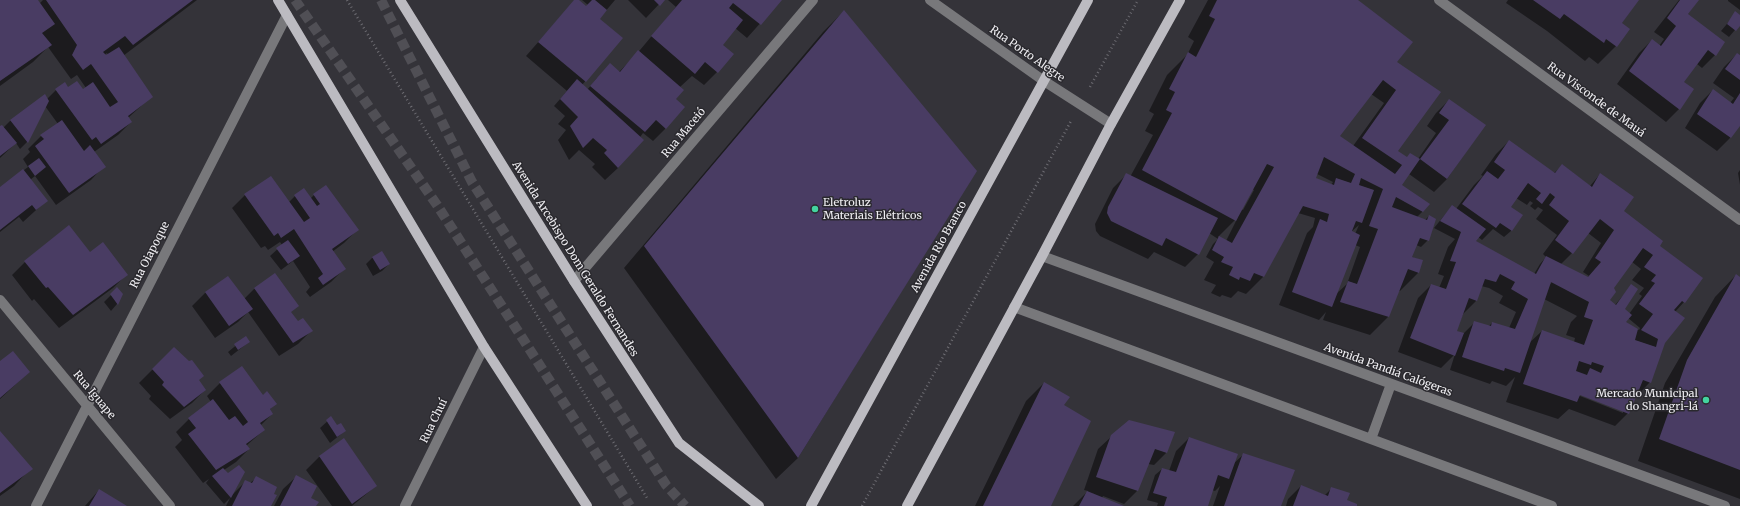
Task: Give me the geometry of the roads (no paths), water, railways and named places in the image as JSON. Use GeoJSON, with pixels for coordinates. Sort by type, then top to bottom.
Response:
{"type":"FeatureCollection","features":[{"type":"Feature","properties":{"kind":"main road"},"geometry":{"type":"LineString","coordinates":[[278,0],[484,347],[587,506]]}},
{"type":"Feature","properties":{"kind":"main road","name":"Avenida Arcebispo Dom Geraldo Fernandes"},"geometry":{"type":"LineString","coordinates":[[400,0],[574,281],[679,443],[759,506]]}},
{"type":"Feature","properties":{"kind":"main road","name":"Avenida Rio Branco"},"geometry":{"type":"LineString","coordinates":[[811,506],[1088,0]]}},
{"type":"Feature","properties":{"kind":"main road"},"geometry":{"type":"LineString","coordinates":[[907,506],[1042,256],[1111,124],[1180,0]]}},
{"type":"Feature","properties":{"kind":"street","name":"Rua Maceió"},"geometry":{"type":"LineString","coordinates":[[574,281],[813,0]]}},
{"type":"Feature","properties":{"kind":"street","name":"Rua Porto Alegre"},"geometry":{"type":"LineString","coordinates":[[930,0],[1044,81],[1111,124]]}},
{"type":"Feature","properties":{"kind":"street","name":"Rua Visconde de Mauá"},"geometry":{"type":"LineString","coordinates":[[1439,0],[1740,220]]}},
{"type":"Feature","properties":{"kind":"street","name":"Rua Oiapoque"},"geometry":{"type":"LineString","coordinates":[[36,506],[86,405],[287,15]]}},
{"type":"Feature","properties":{"kind":"street","name":"Avenida Pandiá Calógeras"},"geometry":{"type":"LineString","coordinates":[[1042,256],[1725,506]]}},
{"type":"Feature","properties":{"kind":"street","name":"Rua Iguape"},"geometry":{"type":"LineString","coordinates":[[0,300],[170,506]]}},
{"type":"Feature","properties":{"kind":"street"},"geometry":{"type":"LineString","coordinates":[[1014,307],[1552,506]]}},
{"type":"Feature","properties":{"kind":"street","name":"Rua Chuí"},"geometry":{"type":"LineString","coordinates":[[405,506],[484,347]]}},
{"type":"Feature","properties":{"kind":"street"},"geometry":{"type":"LineString","coordinates":[[1371,439],[1391,384]]}},
{"type":"Feature","properties":{"kind":"tunnel"},"geometry":{"type":"LineString","coordinates":[[295,0],[437,205],[630,506]]}},
{"type":"Feature","properties":{"kind":"tunnel"},"geometry":{"type":"LineString","coordinates":[[381,0],[472,182],[666,485],[685,506]]}},
{"type":"Feature","properties":{"kind":"place","name":"Eletroluz Materiais Elétricos"},"geometry":{"type":"Point","coordinates":[815,209]}},
{"type":"Feature","properties":{"kind":"place","name":"Mercado Municipal do Shangri-lá"},"geometry":{"type":"Point","coordinates":[1706,400]}}]}
